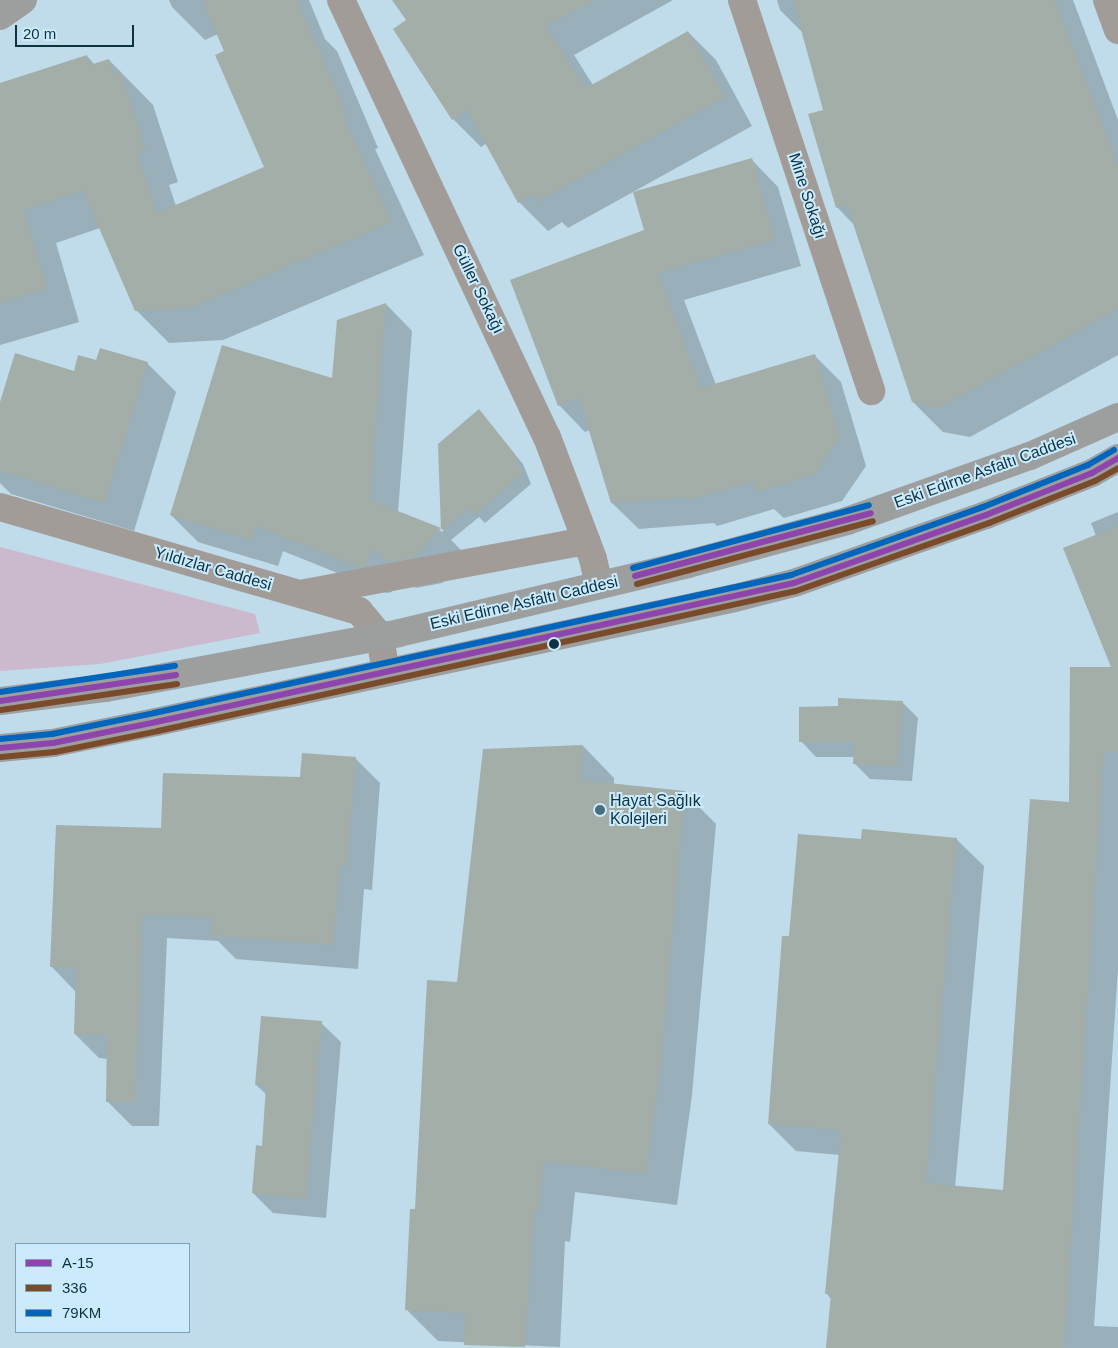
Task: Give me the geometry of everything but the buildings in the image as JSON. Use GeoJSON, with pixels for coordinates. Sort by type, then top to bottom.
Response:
{"type":"FeatureCollection","features":[{"type":"Feature","properties":{"kind":"main road"},"geometry":{"type":"LineString","coordinates":[[0,16],[23,0]]}},
{"type":"Feature","properties":{"kind":"main road","name":"Eski Edirne Asfaltı Caddesi"},"geometry":{"type":"LineString","coordinates":[[0,701],[114,686],[380,636],[599,585],[847,521],[1030,456],[1118,417]]}},
{"type":"Feature","properties":{"kind":"main road"},"geometry":{"type":"LineString","coordinates":[[0,748],[81,737],[606,626],[794,583],[986,515],[1092,473],[1118,458]]}},
{"type":"Feature","properties":{"kind":"main road"},"geometry":{"type":"LineString","coordinates":[[599,585],[606,626]]}},
{"type":"Feature","properties":{"kind":"street","name":"Güller Sokağı"},"geometry":{"type":"LineString","coordinates":[[341,0],[547,437],[586,540],[599,585]]}},
{"type":"Feature","properties":{"kind":"street","name":"Mine Sokağı"},"geometry":{"type":"LineString","coordinates":[[742,0],[871,391]]}},
{"type":"Feature","properties":{"kind":"street"},"geometry":{"type":"LineString","coordinates":[[1106,0],[1118,30]]}},
{"type":"Feature","properties":{"kind":"street","name":"Yıldızlar Caddesi"},"geometry":{"type":"LineString","coordinates":[[0,507],[359,611],[380,636]]}},
{"type":"Feature","properties":{"kind":"street"},"geometry":{"type":"LineString","coordinates":[[300,594],[586,540]]}},
{"type":"Feature","properties":{"kind":"street"},"geometry":{"type":"LineString","coordinates":[[380,636],[386,672]]}},
{"type":"Feature","properties":{"kind":"shaded area"},"geometry":{"type":"Polygon","coordinates":[[[0,547],[255,614],[260,633],[100,664],[0,671],[0,547]]]}},
{"type":"Feature","properties":{"kind":"transit line","name":"79KM"},"geometry":{"type":"LineString","coordinates":[[0,739],[52,734],[154,713],[791,575],[983,507],[1088,465],[1114,450]]}},
{"type":"Feature","properties":{"kind":"transit line","name":"A-15"},"geometry":{"type":"LineString","coordinates":[[0,748],[53,743],[156,722],[794,583],[986,515],[1092,473],[1118,458]]}},
{"type":"Feature","properties":{"kind":"transit line","name":"336"},"geometry":{"type":"LineString","coordinates":[[1,757],[55,752],[158,731],[796,591],[989,523],[1095,481],[1118,468]]}},
{"type":"Feature","properties":{"kind":"transit line","name":"79KM"},"geometry":{"type":"LineString","coordinates":[[633,568],[869,505]]}},
{"type":"Feature","properties":{"kind":"transit line","name":"A-15"},"geometry":{"type":"LineString","coordinates":[[635,576],[871,513]]}},
{"type":"Feature","properties":{"kind":"transit line","name":"336"},"geometry":{"type":"LineString","coordinates":[[637,584],[873,521]]}},
{"type":"Feature","properties":{"kind":"transit line","name":"79KM"},"geometry":{"type":"LineString","coordinates":[[0,692],[175,666]]}},
{"type":"Feature","properties":{"kind":"transit line","name":"A-15"},"geometry":{"type":"LineString","coordinates":[[0,701],[176,675]]}},
{"type":"Feature","properties":{"kind":"transit line","name":"336"},"geometry":{"type":"LineString","coordinates":[[1,710],[177,684]]}},
{"type":"Feature","properties":{"kind":"place","name":"Hayat Sağlık Kolejleri"},"geometry":{"type":"Point","coordinates":[600,810]}}]}
